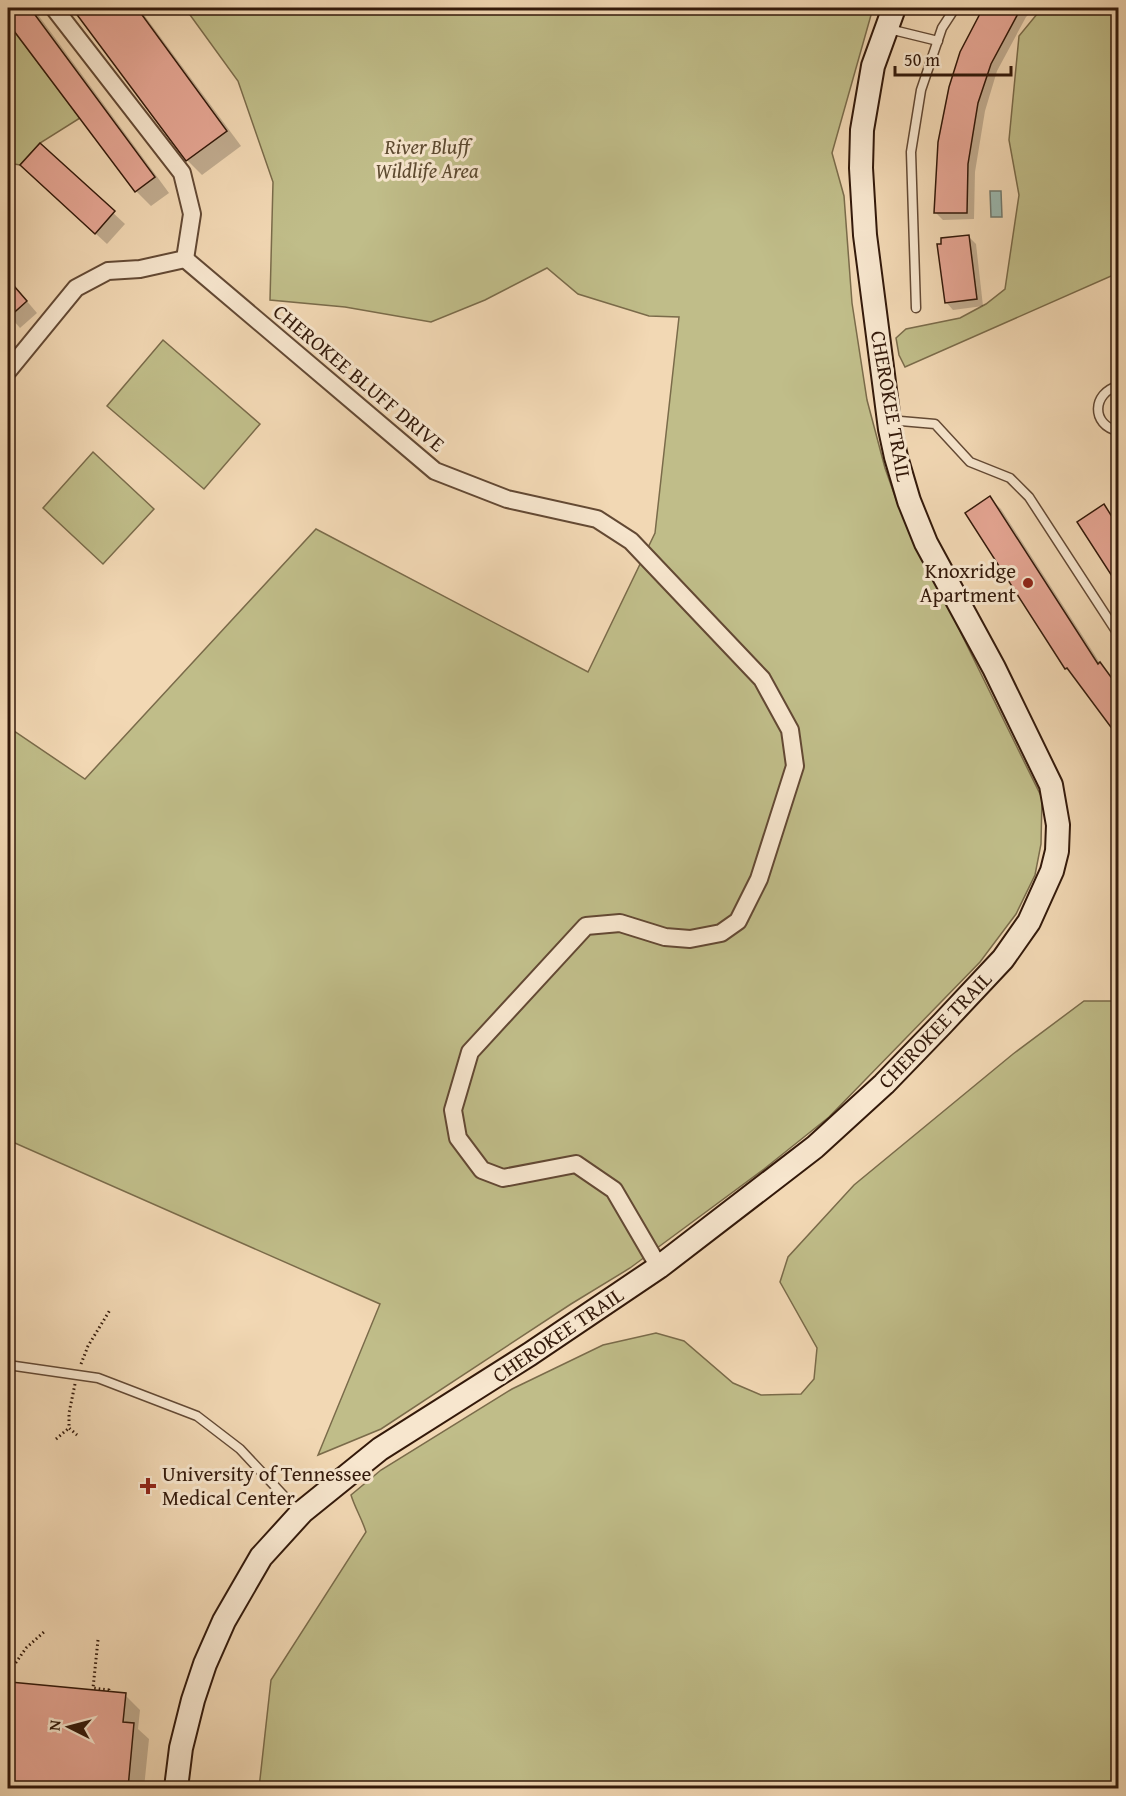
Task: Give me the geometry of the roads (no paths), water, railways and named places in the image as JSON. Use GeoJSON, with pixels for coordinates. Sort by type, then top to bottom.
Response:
{"type":"FeatureCollection","features":[{"type":"Feature","properties":{"kind":"street"},"geometry":{"type":"LineString","coordinates":[[8,371],[76,288],[108,271],[140,269],[185,259],[192,214],[182,173],[54,8]]}},
{"type":"Feature","properties":{"kind":"street","name":"CHEROKEE TRAIL"},"geometry":{"type":"LineString","coordinates":[[176,1788],[181,1748],[193,1700],[205,1664],[224,1621],[261,1557],[300,1514],[380,1449],[530,1354],[659,1268],[815,1147],[884,1084],[1003,959],[1029,922],[1052,871],[1057,851],[1058,825],[1051,785],[994,668],[926,543],[909,501],[896,457],[866,246],[861,168],[865,104],[873,66],[890,18]]}},
{"type":"Feature","properties":{"kind":"street","name":"CHEROKEE BLUFF DRIVE"},"geometry":{"type":"LineString","coordinates":[[185,259],[435,471],[507,499],[597,519],[630,541],[762,679],[790,730],[795,766],[759,879],[738,921],[721,933],[690,939],[665,937],[620,923],[586,926],[470,1052],[453,1110],[458,1138],[483,1170],[503,1178],[576,1164],[614,1190],[659,1268]]}},
{"type":"Feature","properties":{"kind":"lane"},"geometry":{"type":"LineString","coordinates":[[916,308],[911,152],[921,90],[942,28],[956,8]]}},
{"type":"Feature","properties":{"kind":"lane"},"geometry":{"type":"LineString","coordinates":[[890,18],[938,41]]}},
{"type":"Feature","properties":{"kind":"lane"},"geometry":{"type":"LineString","coordinates":[[1119,386],[1105,392],[1098,405],[1101,420],[1106,426],[1119,431]]}},
{"type":"Feature","properties":{"kind":"lane"},"geometry":{"type":"LineString","coordinates":[[889,420],[935,424],[970,462],[1010,478],[1029,497],[1119,634]]}},
{"type":"Feature","properties":{"kind":"lane"},"geometry":{"type":"LineString","coordinates":[[8,1365],[98,1378],[197,1416],[240,1449],[300,1514]]}},
{"type":"Feature","properties":{"kind":"water"},"geometry":{"type":"Polygon","coordinates":[[[990,191],[1001,191],[1002,217],[991,217],[990,191]]]}},
{"type":"Feature","properties":{"kind":"place","name":"Knoxridge Apartment"},"geometry":{"type":"Point","coordinates":[1028,583]}},
{"type":"Feature","properties":{"kind":"place","name":"University of Tennessee Medical Center"},"geometry":{"type":"Point","coordinates":[148,1486]}},
{"type":"Feature","properties":{"kind":"park label","name":"River Bluff Wildlife Area"},"geometry":{"type":"Point","coordinates":[427,159]}}]}
